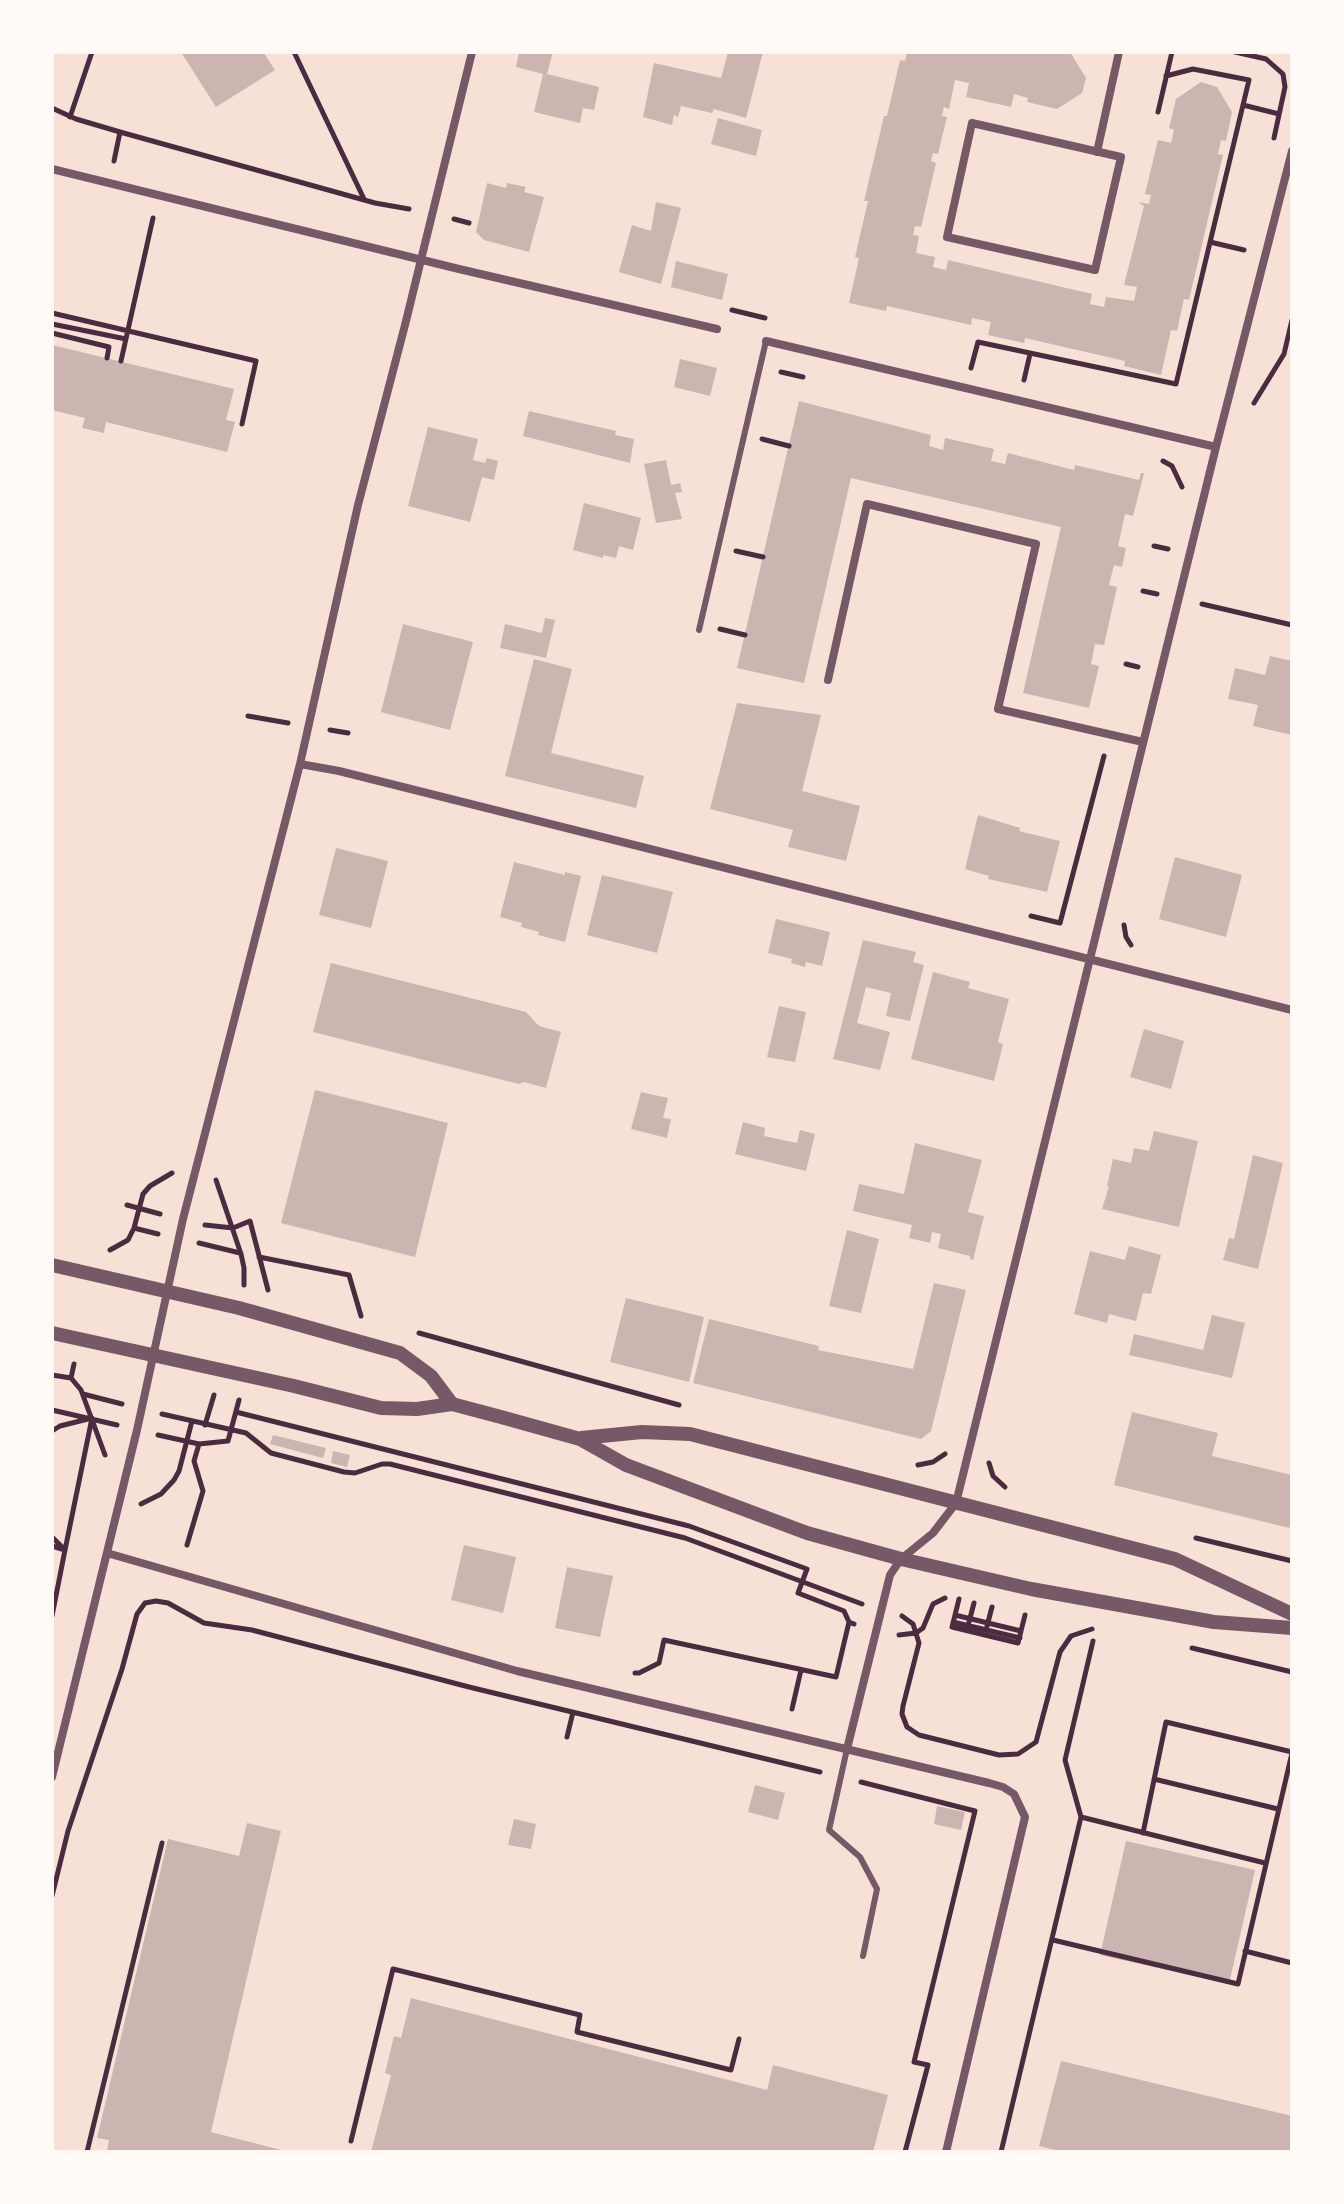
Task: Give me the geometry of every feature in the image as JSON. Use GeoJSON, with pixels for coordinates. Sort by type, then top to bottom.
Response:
{"type":"FeatureCollection","features":[{"type":"Feature","properties":{"kind":"street"},"geometry":{"type":"LineString","coordinates":[[52,1777],[116,1517],[197,1163],[300,764],[358,505],[472,52]]}},
{"type":"Feature","properties":{"kind":"street"},"geometry":{"type":"LineString","coordinates":[[1097,152],[1119,52]]}},
{"type":"Feature","properties":{"kind":"street"},"geometry":{"type":"LineString","coordinates":[[972,123],[1097,152],[1121,157],[1095,270],[947,237],[972,123]]}},
{"type":"Feature","properties":{"kind":"street"},"geometry":{"type":"LineString","coordinates":[[847,1749],[890,1575],[901,1559],[933,1533],[956,1503],[1089,957],[1292,151]]}},
{"type":"Feature","properties":{"kind":"street"},"geometry":{"type":"LineString","coordinates":[[52,169],[717,329]]}},
{"type":"Feature","properties":{"kind":"street"},"geometry":{"type":"LineString","coordinates":[[766,341],[1216,447]]}},
{"type":"Feature","properties":{"kind":"street"},"geometry":{"type":"LineString","coordinates":[[828,680],[867,504],[1036,544],[998,709],[1143,742]]}},
{"type":"Feature","properties":{"kind":"street"},"geometry":{"type":"LineString","coordinates":[[300,764],[1089,957],[1292,1010]]}},
{"type":"Feature","properties":{"kind":"street"},"geometry":{"type":"LineString","coordinates":[[52,1265],[239,1308],[400,1353],[431,1376],[452,1404]]}},
{"type":"Feature","properties":{"kind":"street"},"geometry":{"type":"LineString","coordinates":[[52,1333],[381,1408],[417,1409],[452,1404],[580,1439],[626,1465],[677,1485],[730,1502],[807,1533],[901,1559],[1077,1598],[1214,1622],[1292,1628]]}},
{"type":"Feature","properties":{"kind":"street"},"geometry":{"type":"LineString","coordinates":[[580,1439],[642,1432],[690,1434],[1175,1559],[1292,1614]]}},
{"type":"Feature","properties":{"kind":"street"},"geometry":{"type":"LineString","coordinates":[[107,1553],[517,1671],[1003,1787],[1014,1794],[1025,1817],[946,2152]]}},
{"type":"Feature","properties":{"kind":"lane"},"geometry":{"type":"LineString","coordinates":[[699,630],[766,341]]}},
{"type":"Feature","properties":{"kind":"lane"},"geometry":{"type":"LineString","coordinates":[[847,1749],[829,1830],[860,1857],[877,1889],[863,1956]]}},
{"type":"Feature","properties":{"kind":"path"},"geometry":{"type":"LineString","coordinates":[[70,117],[92,52]]}},
{"type":"Feature","properties":{"kind":"path"},"geometry":{"type":"LineString","coordinates":[[294,52],[365,200]]}},
{"type":"Feature","properties":{"kind":"path"},"geometry":{"type":"LineString","coordinates":[[1158,112],[1172,52]]}},
{"type":"Feature","properties":{"kind":"path"},"geometry":{"type":"LineString","coordinates":[[1235,52],[1266,59],[1283,74],[1285,87],[1272,143]]}},
{"type":"Feature","properties":{"kind":"path"},"geometry":{"type":"LineString","coordinates":[[971,368],[978,342],[1176,384],[1249,80],[1193,69],[1166,76]]}},
{"type":"Feature","properties":{"kind":"path"},"geometry":{"type":"LineString","coordinates":[[1243,105],[1279,114]]}},
{"type":"Feature","properties":{"kind":"path"},"geometry":{"type":"LineString","coordinates":[[52,108],[70,117],[120,132],[365,200],[469,223]]}},
{"type":"Feature","properties":{"kind":"path"},"geometry":{"type":"LineString","coordinates":[[114,161],[120,132]]}},
{"type":"Feature","properties":{"kind":"path"},"geometry":{"type":"LineString","coordinates":[[121,361],[154,213]]}},
{"type":"Feature","properties":{"kind":"path"},"geometry":{"type":"LineString","coordinates":[[1242,263],[1248,238]]}},
{"type":"Feature","properties":{"kind":"path"},"geometry":{"type":"LineString","coordinates":[[1210,242],[1245,251]]}},
{"type":"Feature","properties":{"kind":"path"},"geometry":{"type":"LineString","coordinates":[[725,308],[770,319]]}},
{"type":"Feature","properties":{"kind":"path"},"geometry":{"type":"LineString","coordinates":[[52,313],[256,361],[242,424]]}},
{"type":"Feature","properties":{"kind":"path"},"geometry":{"type":"LineString","coordinates":[[1284,354],[1292,320]]}},
{"type":"Feature","properties":{"kind":"path"},"geometry":{"type":"LineString","coordinates":[[52,324],[126,339]]}},
{"type":"Feature","properties":{"kind":"path"},"geometry":{"type":"LineString","coordinates":[[52,333],[109,347],[107,358]]}},
{"type":"Feature","properties":{"kind":"path"},"geometry":{"type":"LineString","coordinates":[[1024,380],[1030,354]]}},
{"type":"Feature","properties":{"kind":"path"},"geometry":{"type":"LineString","coordinates":[[957,364],[984,371]]}},
{"type":"Feature","properties":{"kind":"path"},"geometry":{"type":"LineString","coordinates":[[769,369],[811,379]]}},
{"type":"Feature","properties":{"kind":"path"},"geometry":{"type":"LineString","coordinates":[[1011,377],[1038,383]]}},
{"type":"Feature","properties":{"kind":"path"},"geometry":{"type":"LineString","coordinates":[[775,442],[789,446]]}},
{"type":"Feature","properties":{"kind":"path"},"geometry":{"type":"LineString","coordinates":[[1155,459],[1172,466],[1182,483],[1182,492]]}},
{"type":"Feature","properties":{"kind":"path"},"geometry":{"type":"LineString","coordinates":[[1154,546],[1169,550],[1173,534]]}},
{"type":"Feature","properties":{"kind":"path"},"geometry":{"type":"LineString","coordinates":[[750,554],[763,557]]}},
{"type":"Feature","properties":{"kind":"path"},"geometry":{"type":"LineString","coordinates":[[1156,602],[1162,579]]}},
{"type":"Feature","properties":{"kind":"path"},"geometry":{"type":"LineString","coordinates":[[1143,591],[1158,594]]}},
{"type":"Feature","properties":{"kind":"path"},"geometry":{"type":"LineString","coordinates":[[1202,604],[1292,625]]}},
{"type":"Feature","properties":{"kind":"path"},"geometry":{"type":"LineString","coordinates":[[733,632],[745,635]]}},
{"type":"Feature","properties":{"kind":"path"},"geometry":{"type":"LineString","coordinates":[[1136,681],[1143,655]]}},
{"type":"Feature","properties":{"kind":"path"},"geometry":{"type":"LineString","coordinates":[[1126,664],[1139,668]]}},
{"type":"Feature","properties":{"kind":"path"},"geometry":{"type":"LineString","coordinates":[[1031,916],[1060,923],[1110,734]]}},
{"type":"Feature","properties":{"kind":"path"},"geometry":{"type":"LineString","coordinates":[[200,1151],[219,1185],[241,1254],[243,1292]]}},
{"type":"Feature","properties":{"kind":"path"},"geometry":{"type":"LineString","coordinates":[[105,1252],[128,1240],[143,1194],[150,1186],[164,1176],[197,1163]]}},
{"type":"Feature","properties":{"kind":"path"},"geometry":{"type":"LineString","coordinates":[[250,1221],[268,1291]]}},
{"type":"Feature","properties":{"kind":"path"},"geometry":{"type":"LineString","coordinates":[[259,1257],[349,1275],[362,1317]]}},
{"type":"Feature","properties":{"kind":"path"},"geometry":{"type":"LineString","coordinates":[[52,1375],[71,1378],[83,1394],[120,1498]]}},
{"type":"Feature","properties":{"kind":"path"},"geometry":{"type":"LineString","coordinates":[[236,1412],[689,1526],[807,1569],[798,1593],[844,1611],[849,1622],[836,1677],[664,1640],[659,1663],[639,1673],[625,1670]]}},
{"type":"Feature","properties":{"kind":"path"},"geometry":{"type":"LineString","coordinates":[[52,1431],[92,1418]]}},
{"type":"Feature","properties":{"kind":"path"},"geometry":{"type":"LineString","coordinates":[[52,1616],[92,1418]]}},
{"type":"Feature","properties":{"kind":"path"},"geometry":{"type":"LineString","coordinates":[[116,1517],[169,1487],[179,1471],[192,1421],[246,1433],[271,1453],[344,1472],[355,1473],[390,1464],[685,1538],[908,1619],[916,1633],[918,1648],[902,1714],[907,1727],[919,1735],[999,1755],[1029,1749],[1039,1736],[1064,1644],[1079,1632],[1099,1630]]}},
{"type":"Feature","properties":{"kind":"path"},"geometry":{"type":"LineString","coordinates":[[187,1545],[203,1491],[194,1461],[199,1444]]}},
{"type":"Feature","properties":{"kind":"path"},"geometry":{"type":"LineString","coordinates":[[52,1537],[65,1550]]}},
{"type":"Feature","properties":{"kind":"path"},"geometry":{"type":"LineString","coordinates":[[52,1546],[65,1550]]}},
{"type":"Feature","properties":{"kind":"path"},"geometry":{"type":"LineString","coordinates":[[849,1622],[902,1635],[916,1633],[923,1628],[933,1604],[941,1598],[950,1597]]}},
{"type":"Feature","properties":{"kind":"path"},"geometry":{"type":"LineString","coordinates":[[959,1599],[952,1627],[969,1625],[1004,1630],[1018,1643],[1025,1615]]}},
{"type":"Feature","properties":{"kind":"path"},"geometry":{"type":"LineString","coordinates":[[52,1896],[68,1831],[118,1683],[137,1614],[145,1603],[156,1601],[168,1603],[204,1623],[252,1630],[975,1811],[914,2062],[928,2065],[907,2152]]}},
{"type":"Feature","properties":{"kind":"path"},"geometry":{"type":"LineString","coordinates":[[969,1625],[974,1603]]}},
{"type":"Feature","properties":{"kind":"path"},"geometry":{"type":"LineString","coordinates":[[986,1629],[992,1607]]}},
{"type":"Feature","properties":{"kind":"path"},"geometry":{"type":"LineString","coordinates":[[954,1618],[969,1625],[1020,1634]]}},
{"type":"Feature","properties":{"kind":"path"},"geometry":{"type":"LineString","coordinates":[[1001,2152],[1081,1817],[1065,1760],[1093,1641]]}},
{"type":"Feature","properties":{"kind":"path"},"geometry":{"type":"LineString","coordinates":[[1189,1647],[1292,1672]]}},
{"type":"Feature","properties":{"kind":"path"},"geometry":{"type":"LineString","coordinates":[[792,1709],[801,1670]]}},
{"type":"Feature","properties":{"kind":"path"},"geometry":{"type":"LineString","coordinates":[[567,1737],[573,1712]]}},
{"type":"Feature","properties":{"kind":"path"},"geometry":{"type":"LineString","coordinates":[[1053,1940],[1238,1984],[1292,1753],[1166,1722],[1143,1833]]}},
{"type":"Feature","properties":{"kind":"path"},"geometry":{"type":"LineString","coordinates":[[1154,1779],[1278,1809]]}},
{"type":"Feature","properties":{"kind":"path"},"geometry":{"type":"LineString","coordinates":[[1081,1817],[1265,1863]]}},
{"type":"Feature","properties":{"kind":"path"},"geometry":{"type":"LineString","coordinates":[[87,2152],[162,1843]]}},
{"type":"Feature","properties":{"kind":"path"},"geometry":{"type":"LineString","coordinates":[[1245,1951],[1292,1963]]}},
{"type":"Feature","properties":{"kind":"path"},"geometry":{"type":"LineString","coordinates":[[351,2141],[393,1969],[580,2015],[577,2032],[731,2070],[739,2039]]}},
{"type":"Feature","properties":{"kind":"building"},"geometry":{"type":"Polygon","coordinates":[[[181,52],[263,52],[275,70],[216,107],[181,52]]]}},
{"type":"Feature","properties":{"kind":"building"},"geometry":{"type":"Polygon","coordinates":[[[519,52],[553,52],[547,74],[599,87],[594,110],[583,108],[580,123],[534,112],[543,74],[516,67],[519,52]]]}},
{"type":"Feature","properties":{"kind":"building"},"geometry":{"type":"Polygon","coordinates":[[[728,52],[763,52],[746,118],[714,109],[712,113],[681,106],[678,117],[674,115],[672,125],[643,117],[654,63],[721,78],[728,52]]]}},
{"type":"Feature","properties":{"kind":"building"},"geometry":{"type":"Polygon","coordinates":[[[907,52],[1070,52],[1086,78],[1082,93],[1057,109],[1027,102],[1028,98],[1014,94],[1011,107],[966,97],[969,83],[955,80],[949,109],[944,107],[942,116],[947,117],[938,154],[933,153],[931,161],[936,163],[921,227],[915,226],[913,235],[919,236],[916,253],[935,257],[933,267],[946,270],[948,260],[1092,294],[1090,304],[1104,307],[1106,297],[1134,301],[1137,287],[1124,285],[1144,206],[1138,202],[1149,204],[1151,195],[1145,194],[1158,140],[1171,143],[1174,130],[1169,128],[1176,99],[1201,82],[1217,87],[1232,112],[1226,141],[1221,140],[1218,154],[1223,155],[1189,300],[1184,299],[1177,331],[1171,330],[1161,375],[1124,366],[1125,361],[1025,338],[1024,343],[988,335],[991,322],[972,318],[971,325],[887,306],[886,311],[849,303],[859,258],[855,257],[868,201],[864,201],[900,60],[905,61],[907,52]]]}},
{"type":"Feature","properties":{"kind":"building"},"geometry":{"type":"Polygon","coordinates":[[[718,118],[762,130],[756,156],[711,144],[718,118]]]}},
{"type":"Feature","properties":{"kind":"building"},"geometry":{"type":"Polygon","coordinates":[[[487,183],[506,188],[507,183],[526,187],[524,192],[544,197],[529,252],[484,240],[476,232],[487,183]]]}},
{"type":"Feature","properties":{"kind":"building"},"geometry":{"type":"Polygon","coordinates":[[[656,202],[681,208],[661,284],[619,272],[632,225],[651,231],[656,202]]]}},
{"type":"Feature","properties":{"kind":"building"},"geometry":{"type":"Polygon","coordinates":[[[676,261],[728,274],[722,300],[671,287],[676,261]]]}},
{"type":"Feature","properties":{"kind":"building"},"geometry":{"type":"Polygon","coordinates":[[[52,345],[234,389],[226,420],[235,422],[227,452],[106,422],[104,433],[82,428],[85,418],[52,410],[52,345]]]}},
{"type":"Feature","properties":{"kind":"building"},"geometry":{"type":"Polygon","coordinates":[[[680,359],[717,368],[710,396],[674,387],[680,359]]]}},
{"type":"Feature","properties":{"kind":"building"},"geometry":{"type":"Polygon","coordinates":[[[799,401],[931,435],[929,446],[943,450],[945,438],[994,449],[991,461],[1005,464],[1008,453],[1074,470],[1075,465],[1139,480],[1141,473],[1144,473],[1133,516],[1125,514],[1118,546],[1126,548],[1122,567],[1114,565],[1109,585],[1117,587],[1104,645],[1095,644],[1091,664],[1099,666],[1089,708],[1023,693],[1061,527],[851,478],[804,683],[737,668],[799,401]]]}},
{"type":"Feature","properties":{"kind":"building"},"geometry":{"type":"Polygon","coordinates":[[[529,411],[616,431],[615,435],[634,439],[630,463],[523,436],[529,411]]]}},
{"type":"Feature","properties":{"kind":"building"},"geometry":{"type":"Polygon","coordinates":[[[428,427],[478,439],[473,460],[485,463],[487,458],[498,461],[494,480],[482,477],[470,522],[408,506],[428,427]]]}},
{"type":"Feature","properties":{"kind":"building"},"geometry":{"type":"Polygon","coordinates":[[[666,460],[671,485],[680,483],[682,492],[675,493],[682,519],[656,523],[644,464],[666,460]]]}},
{"type":"Feature","properties":{"kind":"building"},"geometry":{"type":"Polygon","coordinates":[[[584,503],[641,518],[633,550],[619,546],[616,558],[603,555],[603,558],[573,550],[584,503]]]}},
{"type":"Feature","properties":{"kind":"building"},"geometry":{"type":"Polygon","coordinates":[[[545,618],[555,620],[546,658],[500,648],[505,624],[542,633],[545,618]]]}},
{"type":"Feature","properties":{"kind":"building"},"geometry":{"type":"Polygon","coordinates":[[[403,624],[473,642],[450,730],[381,712],[403,624]]]}},
{"type":"Feature","properties":{"kind":"building"},"geometry":{"type":"Polygon","coordinates":[[[1270,656],[1292,661],[1292,735],[1253,726],[1258,705],[1228,699],[1235,668],[1265,675],[1270,656]]]}},
{"type":"Feature","properties":{"kind":"building"},"geometry":{"type":"Polygon","coordinates":[[[534,659],[572,669],[551,753],[644,776],[636,808],[505,776],[534,659]]]}},
{"type":"Feature","properties":{"kind":"building"},"geometry":{"type":"Polygon","coordinates":[[[737,703],[821,715],[802,791],[860,806],[846,861],[788,847],[793,830],[710,809],[737,703]]]}},
{"type":"Feature","properties":{"kind":"building"},"geometry":{"type":"Polygon","coordinates":[[[978,815],[1020,828],[1019,831],[1060,841],[1047,892],[988,879],[989,876],[965,869],[978,815]]]}},
{"type":"Feature","properties":{"kind":"building"},"geometry":{"type":"Polygon","coordinates":[[[336,848],[388,861],[371,928],[319,915],[336,848]]]}},
{"type":"Feature","properties":{"kind":"building"},"geometry":{"type":"Polygon","coordinates":[[[1175,857],[1242,875],[1226,937],[1159,919],[1175,857]]]}},
{"type":"Feature","properties":{"kind":"building"},"geometry":{"type":"Polygon","coordinates":[[[514,862],[581,876],[565,942],[538,935],[539,932],[521,927],[522,923],[500,917],[514,862]]]}},
{"type":"Feature","properties":{"kind":"building"},"geometry":{"type":"Polygon","coordinates":[[[602,875],[673,892],[657,953],[587,935],[602,875]]]}},
{"type":"Feature","properties":{"kind":"building"},"geometry":{"type":"Polygon","coordinates":[[[776,919],[830,932],[822,966],[806,962],[805,967],[791,963],[792,959],[768,953],[776,919]]]}},
{"type":"Feature","properties":{"kind":"building"},"geometry":{"type":"Polygon","coordinates":[[[863,940],[916,952],[913,962],[924,965],[910,1021],[886,1016],[891,993],[866,987],[857,1023],[890,1032],[880,1070],[833,1059],[863,940]]]}},
{"type":"Feature","properties":{"kind":"building"},"geometry":{"type":"Polygon","coordinates":[[[331,963],[526,1012],[539,1026],[561,1032],[546,1088],[524,1082],[519,1084],[313,1032],[331,963]]]}},
{"type":"Feature","properties":{"kind":"building"},"geometry":{"type":"Polygon","coordinates":[[[933,972],[970,982],[968,988],[1009,999],[998,1042],[1003,1044],[994,1081],[911,1059],[933,972]]]}},
{"type":"Feature","properties":{"kind":"building"},"geometry":{"type":"Polygon","coordinates":[[[779,1006],[806,1012],[795,1062],[767,1057],[779,1006]]]}},
{"type":"Feature","properties":{"kind":"building"},"geometry":{"type":"Polygon","coordinates":[[[1144,1029],[1184,1041],[1171,1089],[1130,1077],[1144,1029]]]}},
{"type":"Feature","properties":{"kind":"building"},"geometry":{"type":"Polygon","coordinates":[[[315,1090],[448,1123],[415,1257],[281,1223],[315,1090]]]}},
{"type":"Feature","properties":{"kind":"building"},"geometry":{"type":"Polygon","coordinates":[[[641,1092],[668,1098],[663,1118],[671,1119],[667,1138],[631,1129],[641,1092]]]}},
{"type":"Feature","properties":{"kind":"building"},"geometry":{"type":"Polygon","coordinates":[[[743,1122],[765,1128],[764,1136],[797,1143],[800,1130],[815,1134],[806,1171],[735,1154],[743,1122]]]}},
{"type":"Feature","properties":{"kind":"building"},"geometry":{"type":"Polygon","coordinates":[[[1154,1131],[1198,1141],[1179,1227],[1102,1209],[1113,1159],[1131,1163],[1134,1148],[1149,1151],[1154,1131]]]}},
{"type":"Feature","properties":{"kind":"building"},"geometry":{"type":"Polygon","coordinates":[[[915,1143],[982,1160],[968,1212],[984,1216],[973,1260],[970,1256],[938,1248],[941,1234],[932,1232],[930,1243],[909,1238],[912,1225],[853,1211],[859,1184],[904,1194],[915,1143]]]}},
{"type":"Feature","properties":{"kind":"building"},"geometry":{"type":"Polygon","coordinates":[[[1253,1155],[1283,1163],[1258,1269],[1223,1260],[1229,1238],[1234,1239],[1253,1155]]]}},
{"type":"Feature","properties":{"kind":"building"},"geometry":{"type":"Polygon","coordinates":[[[847,1230],[879,1239],[861,1313],[829,1306],[847,1230]]]}},
{"type":"Feature","properties":{"kind":"building"},"geometry":{"type":"Polygon","coordinates":[[[1129,1246],[1161,1255],[1151,1294],[1143,1293],[1136,1321],[1109,1314],[1107,1323],[1074,1314],[1090,1251],[1125,1260],[1129,1246]]]}},
{"type":"Feature","properties":{"kind":"building"},"geometry":{"type":"Polygon","coordinates":[[[934,1283],[966,1290],[931,1431],[921,1439],[693,1383],[709,1319],[819,1346],[818,1350],[913,1369],[934,1283]]]}},
{"type":"Feature","properties":{"kind":"building"},"geometry":{"type":"Polygon","coordinates":[[[626,1298],[704,1317],[689,1382],[610,1362],[626,1298]]]}},
{"type":"Feature","properties":{"kind":"building"},"geometry":{"type":"Polygon","coordinates":[[[1212,1315],[1245,1323],[1232,1378],[1129,1355],[1134,1334],[1203,1350],[1212,1315]]]}},
{"type":"Feature","properties":{"kind":"building"},"geometry":{"type":"Polygon","coordinates":[[[1132,1412],[1218,1433],[1212,1456],[1292,1475],[1289,1528],[1114,1485],[1132,1412]]]}},
{"type":"Feature","properties":{"kind":"building"},"geometry":{"type":"Polygon","coordinates":[[[273,1435],[326,1448],[323,1458],[270,1444],[273,1435]]]}},
{"type":"Feature","properties":{"kind":"building"},"geometry":{"type":"Polygon","coordinates":[[[333,1451],[350,1455],[347,1467],[331,1463],[333,1451]]]}},
{"type":"Feature","properties":{"kind":"building"},"geometry":{"type":"Polygon","coordinates":[[[464,1545],[516,1557],[503,1613],[451,1600],[464,1545]]]}},
{"type":"Feature","properties":{"kind":"building"},"geometry":{"type":"Polygon","coordinates":[[[567,1567],[613,1576],[600,1637],[555,1628],[567,1567]]]}},
{"type":"Feature","properties":{"kind":"building"},"geometry":{"type":"Polygon","coordinates":[[[755,1785],[785,1793],[778,1820],[748,1812],[755,1785]]]}},
{"type":"Feature","properties":{"kind":"building"},"geometry":{"type":"Polygon","coordinates":[[[937,1806],[965,1812],[961,1830],[934,1824],[937,1806]]]}},
{"type":"Feature","properties":{"kind":"building"},"geometry":{"type":"Polygon","coordinates":[[[514,1819],[536,1824],[531,1849],[508,1845],[514,1819]]]}},
{"type":"Feature","properties":{"kind":"building"},"geometry":{"type":"Polygon","coordinates":[[[247,1823],[281,1831],[211,2132],[289,2152],[107,2152],[109,2140],[97,2138],[168,1839],[239,1856],[247,1823]]]}},
{"type":"Feature","properties":{"kind":"building"},"geometry":{"type":"Polygon","coordinates":[[[1126,1841],[1255,1870],[1229,1984],[1100,1955],[1126,1841]]]}},
{"type":"Feature","properties":{"kind":"building"},"geometry":{"type":"Polygon","coordinates":[[[411,1998],[767,2090],[773,2065],[888,2095],[873,2152],[371,2152],[391,2075],[385,2073],[394,2036],[401,2038],[411,1998]]]}},
{"type":"Feature","properties":{"kind":"building"},"geometry":{"type":"Polygon","coordinates":[[[1061,2061],[1292,2116],[1292,2152],[1064,2152],[1039,2146],[1061,2061]]]}}]}
